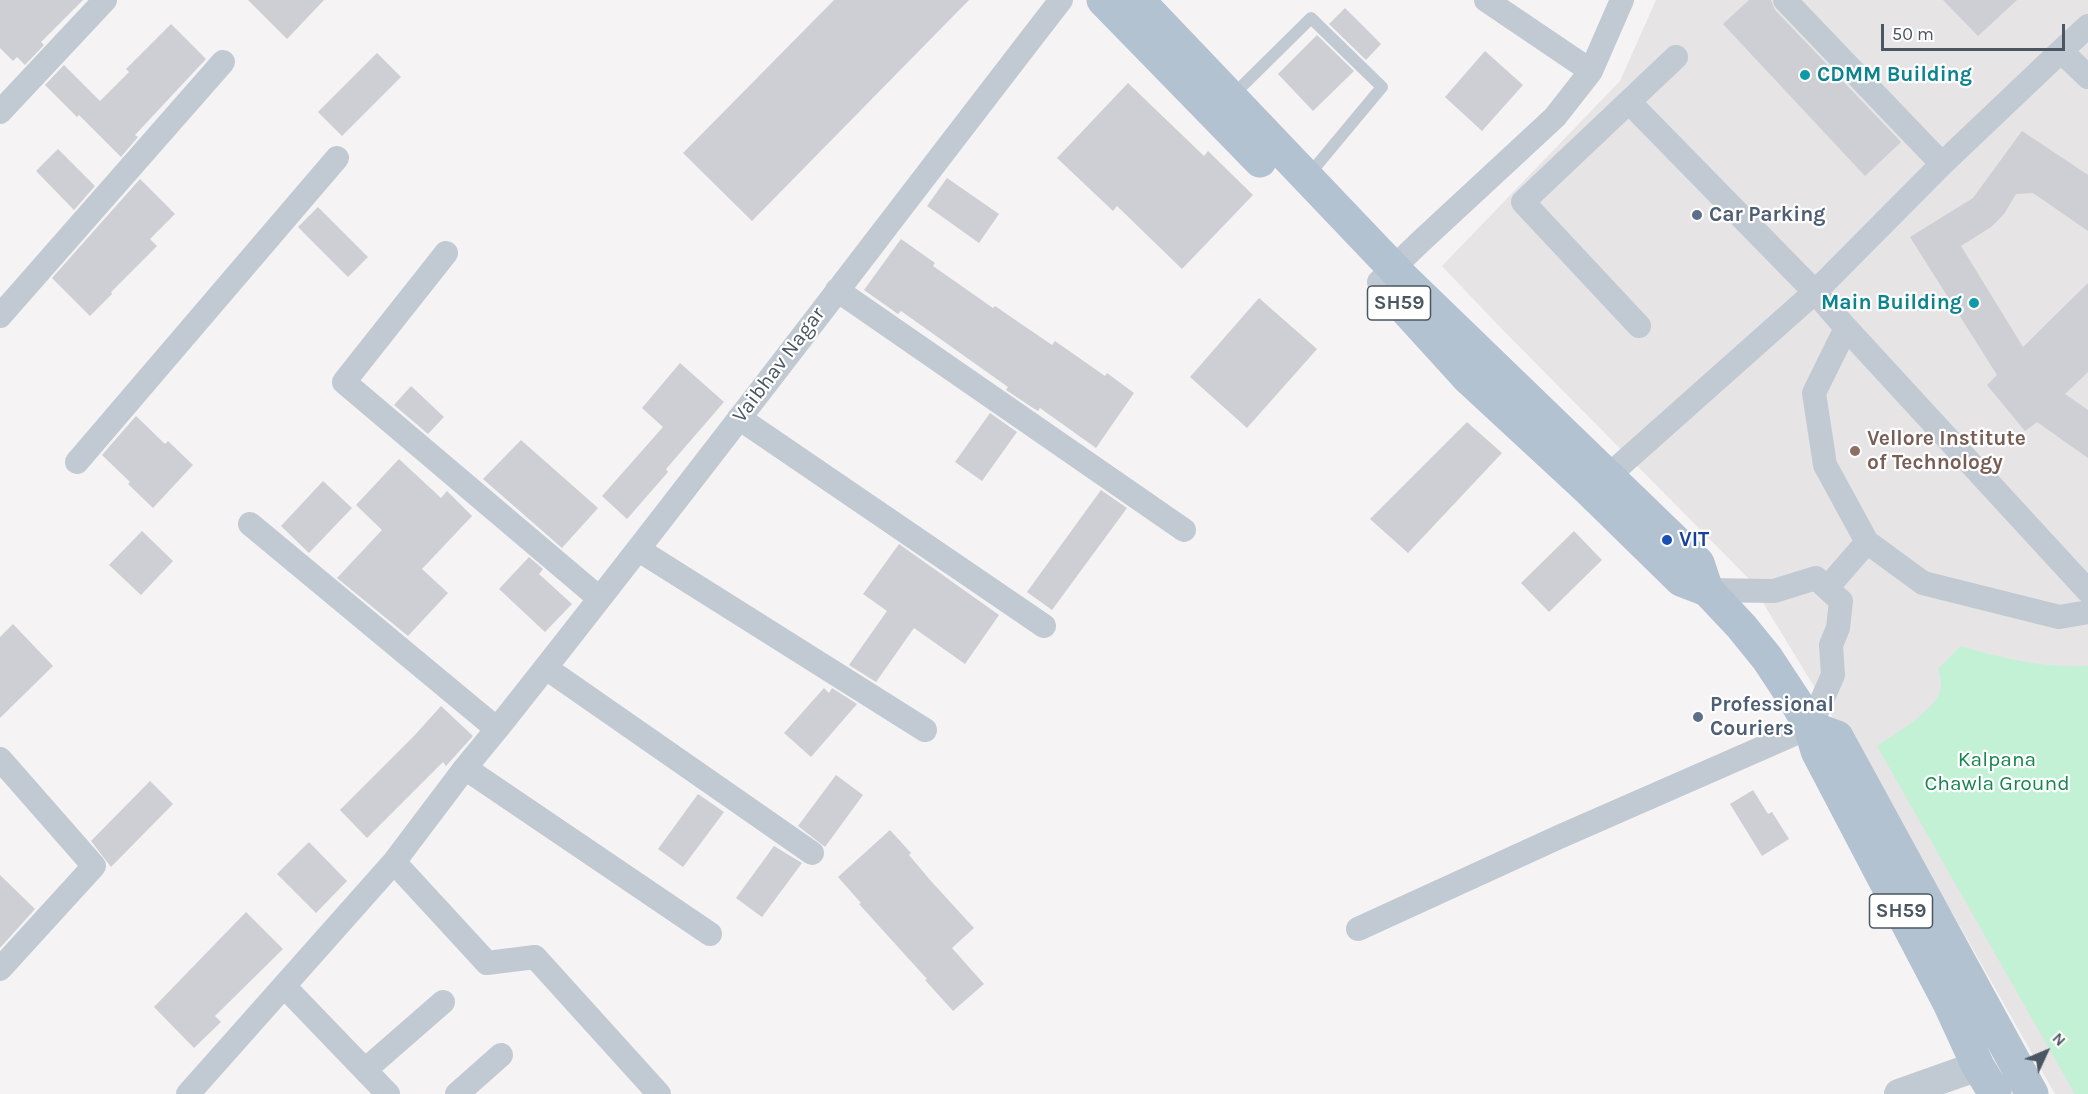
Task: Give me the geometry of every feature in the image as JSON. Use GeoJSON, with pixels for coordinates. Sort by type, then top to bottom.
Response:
{"type":"FeatureCollection","features":[{"type":"Feature","properties":{"kind":"main road","name":"SH59"},"geometry":{"type":"LineString","coordinates":[[1103,0],[1386,275],[1468,378],[1589,490],[1681,580],[1707,590],[1741,626],[1767,658],[1810,727],[1817,751],[1949,1003],[1978,1066],[1995,1094]]}},
{"type":"Feature","properties":{"kind":"main road"},"geometry":{"type":"LineString","coordinates":[[1138,0],[1306,177],[1386,275],[1698,563],[1707,590]]}},
{"type":"Feature","properties":{"kind":"main road"},"geometry":{"type":"LineString","coordinates":[[1810,727],[1837,737],[2032,1094]]}},
{"type":"Feature","properties":{"kind":"street"},"geometry":{"type":"LineString","coordinates":[[0,112],[105,0]]}},
{"type":"Feature","properties":{"kind":"street","name":"Vaibhav Nagar"},"geometry":{"type":"LineString","coordinates":[[188,1094],[394,862],[465,768],[639,550],[1060,0]]}},
{"type":"Feature","properties":{"kind":"street"},"geometry":{"type":"LineString","coordinates":[[1486,0],[1592,71]]}},
{"type":"Feature","properties":{"kind":"street"},"geometry":{"type":"LineString","coordinates":[[1386,275],[1555,117],[1592,71],[1622,0]]}},
{"type":"Feature","properties":{"kind":"street"},"geometry":{"type":"LineString","coordinates":[[1785,0],[1942,164]]}},
{"type":"Feature","properties":{"kind":"street"},"geometry":{"type":"LineString","coordinates":[[1607,477],[1815,292],[1942,164],[2088,26]]}},
{"type":"Feature","properties":{"kind":"street"},"geometry":{"type":"LineString","coordinates":[[2061,51],[2088,77]]}},
{"type":"Feature","properties":{"kind":"street"},"geometry":{"type":"LineString","coordinates":[[1639,326],[1523,202],[1676,57]]}},
{"type":"Feature","properties":{"kind":"street"},"geometry":{"type":"LineString","coordinates":[[0,316],[224,62]]}},
{"type":"Feature","properties":{"kind":"street"},"geometry":{"type":"LineString","coordinates":[[1629,102],[1815,292],[2088,591]]}},
{"type":"Feature","properties":{"kind":"street"},"geometry":{"type":"LineString","coordinates":[[77,462],[337,158]]}},
{"type":"Feature","properties":{"kind":"street"},"geometry":{"type":"LineString","coordinates":[[446,253],[344,382],[599,598]]}},
{"type":"Feature","properties":{"kind":"street"},"geometry":{"type":"LineString","coordinates":[[837,290],[1184,530]]}},
{"type":"Feature","properties":{"kind":"street"},"geometry":{"type":"LineString","coordinates":[[1846,328],[1814,393],[1825,465],[1867,542],[1923,583],[2059,617],[2088,612]]}},
{"type":"Feature","properties":{"kind":"street"},"geometry":{"type":"LineString","coordinates":[[739,418],[1044,626]]}},
{"type":"Feature","properties":{"kind":"street"},"geometry":{"type":"LineString","coordinates":[[250,524],[497,729]]}},
{"type":"Feature","properties":{"kind":"street"},"geometry":{"type":"LineString","coordinates":[[1827,588],[1867,542]]}},
{"type":"Feature","properties":{"kind":"street"},"geometry":{"type":"LineString","coordinates":[[639,550],[925,730]]}},
{"type":"Feature","properties":{"kind":"street"},"geometry":{"type":"LineString","coordinates":[[1358,929],[1559,837],[1810,727],[1833,675],[1831,645],[1838,628],[1840,601],[1816,578],[1774,591],[1707,590]]}},
{"type":"Feature","properties":{"kind":"street"},"geometry":{"type":"LineString","coordinates":[[546,668],[812,854]]}},
{"type":"Feature","properties":{"kind":"street"},"geometry":{"type":"LineString","coordinates":[[0,759],[94,866],[0,969]]}},
{"type":"Feature","properties":{"kind":"street"},"geometry":{"type":"LineString","coordinates":[[465,768],[710,934]]}},
{"type":"Feature","properties":{"kind":"street"},"geometry":{"type":"LineString","coordinates":[[394,862],[487,963],[535,957],[659,1094]]}},
{"type":"Feature","properties":{"kind":"street"},"geometry":{"type":"LineString","coordinates":[[285,987],[388,1094]]}},
{"type":"Feature","properties":{"kind":"street"},"geometry":{"type":"LineString","coordinates":[[365,1070],[442,1002]]}},
{"type":"Feature","properties":{"kind":"street"},"geometry":{"type":"LineString","coordinates":[[457,1094],[501,1055]]}},
{"type":"Feature","properties":{"kind":"street"},"geometry":{"type":"LineString","coordinates":[[1899,1094],[1978,1066]]}},
{"type":"Feature","properties":{"kind":"lane"},"geometry":{"type":"LineString","coordinates":[[1231,98],[1311,18],[1382,87],[1306,177]]}},
{"type":"Feature","properties":{"kind":"shaded area","name":"Vellore Institute of Technology"},"geometry":{"type":"Polygon","coordinates":[[[1656,0],[2088,0],[2088,1094],[2055,1094],[1961,928],[1748,578],[1442,266],[1620,81],[1656,0]]]}},
{"type":"Feature","properties":{"kind":"green space","name":"Kalpana Chawla Ground"},"geometry":{"type":"Polygon","coordinates":[[[1961,646],[2024,662],[2056,666],[2088,666],[2088,1094],[2075,1094],[1877,746],[1914,721],[1932,705],[1941,688],[1938,669],[1961,646]]]}},
{"type":"Feature","properties":{"kind":"building"},"geometry":{"type":"Polygon","coordinates":[[[0,0],[83,0],[41,42],[44,45],[25,65],[17,57],[13,61],[0,48],[0,0]]]}},
{"type":"Feature","properties":{"kind":"building"},"geometry":{"type":"Polygon","coordinates":[[[248,0],[324,0],[287,39],[248,0]]]}},
{"type":"Feature","properties":{"kind":"building"},"geometry":{"type":"Polygon","coordinates":[[[834,0],[969,0],[752,221],[683,153],[834,0]]]}},
{"type":"Feature","properties":{"kind":"building","name":"CDMM Building"},"geometry":{"type":"Polygon","coordinates":[[[1749,0],[1771,0],[1775,10],[1901,142],[1865,176],[1723,24],[1749,0]]]}},
{"type":"Feature","properties":{"kind":"building"},"geometry":{"type":"Polygon","coordinates":[[[1943,0],[2017,0],[1978,36],[1943,0]]]}},
{"type":"Feature","properties":{"kind":"building"},"geometry":{"type":"Polygon","coordinates":[[[1345,8],[1381,44],[1366,60],[1329,24],[1345,8]]]}},
{"type":"Feature","properties":{"kind":"building"},"geometry":{"type":"Polygon","coordinates":[[[171,24],[206,59],[135,135],[138,137],[121,157],[45,85],[64,65],[100,101],[129,72],[126,69],[171,24]]]}},
{"type":"Feature","properties":{"kind":"building"},"geometry":{"type":"Polygon","coordinates":[[[1317,35],[1354,71],[1313,111],[1278,74],[1317,35]]]}},
{"type":"Feature","properties":{"kind":"building"},"geometry":{"type":"Polygon","coordinates":[[[1485,51],[1523,85],[1482,131],[1445,97],[1485,51]]]}},
{"type":"Feature","properties":{"kind":"building"},"geometry":{"type":"Polygon","coordinates":[[[377,53],[401,77],[342,136],[318,112],[377,53]]]}},
{"type":"Feature","properties":{"kind":"building"},"geometry":{"type":"Polygon","coordinates":[[[1128,83],[1204,156],[1208,151],[1253,195],[1182,269],[1117,206],[1113,211],[1057,158],[1128,83]]]}},
{"type":"Feature","properties":{"kind":"building","name":"Main Building"},"geometry":{"type":"Polygon","coordinates":[[[2022,131],[2088,175],[2088,231],[2033,193],[2016,194],[2004,214],[1991,227],[1961,246],[2023,347],[2088,283],[2088,372],[2065,394],[2088,410],[2088,458],[2037,422],[2025,431],[1987,385],[1997,375],[1910,237],[1973,198],[2022,131]]]}},
{"type":"Feature","properties":{"kind":"building"},"geometry":{"type":"Polygon","coordinates":[[[58,149],[95,186],[74,210],[36,171],[58,149]]]}},
{"type":"Feature","properties":{"kind":"building"},"geometry":{"type":"Polygon","coordinates":[[[947,178],[999,214],[979,243],[927,206],[947,178]]]}},
{"type":"Feature","properties":{"kind":"building"},"geometry":{"type":"Polygon","coordinates":[[[140,179],[175,214],[150,239],[157,246],[90,316],[52,278],[140,179]]]}},
{"type":"Feature","properties":{"kind":"building"},"geometry":{"type":"Polygon","coordinates":[[[318,207],[368,257],[348,277],[298,227],[318,207]]]}},
{"type":"Feature","properties":{"kind":"building"},"geometry":{"type":"Polygon","coordinates":[[[901,239],[935,263],[933,266],[993,308],[995,306],[1052,345],[1055,341],[1105,376],[1107,373],[1134,393],[1096,448],[1040,408],[1038,411],[1006,390],[1008,387],[901,311],[898,314],[864,290],[901,239]]]}},
{"type":"Feature","properties":{"kind":"building"},"geometry":{"type":"Polygon","coordinates":[[[1259,298],[1317,349],[1247,428],[1190,377],[1259,298]]]}},
{"type":"Feature","properties":{"kind":"building"},"geometry":{"type":"Polygon","coordinates":[[[680,363],[724,402],[666,469],[668,472],[627,519],[602,496],[663,427],[642,408],[680,363]]]}},
{"type":"Feature","properties":{"kind":"building"},"geometry":{"type":"Polygon","coordinates":[[[411,386],[444,417],[428,434],[394,405],[411,386]]]}},
{"type":"Feature","properties":{"kind":"building"},"geometry":{"type":"Polygon","coordinates":[[[990,413],[1017,432],[982,481],[955,462],[990,413]]]}},
{"type":"Feature","properties":{"kind":"building"},"geometry":{"type":"Polygon","coordinates":[[[136,416],[165,444],[168,441],[193,465],[153,508],[102,455],[136,416]]]}},
{"type":"Feature","properties":{"kind":"building"},"geometry":{"type":"Polygon","coordinates":[[[1467,422],[1502,453],[1408,553],[1370,519],[1467,422]]]}},
{"type":"Feature","properties":{"kind":"building"},"geometry":{"type":"Polygon","coordinates":[[[521,440],[598,508],[562,548],[483,479],[521,440]]]}},
{"type":"Feature","properties":{"kind":"building"},"geometry":{"type":"Polygon","coordinates":[[[399,459],[441,498],[447,491],[472,516],[422,569],[448,593],[408,636],[337,578],[382,530],[356,505],[399,459]]]}},
{"type":"Feature","properties":{"kind":"building"},"geometry":{"type":"Polygon","coordinates":[[[323,481],[352,508],[309,553],[281,526],[323,481]]]}},
{"type":"Feature","properties":{"kind":"building"},"geometry":{"type":"Polygon","coordinates":[[[1101,490],[1127,508],[1052,610],[1027,592],[1101,490]]]}},
{"type":"Feature","properties":{"kind":"building"},"geometry":{"type":"Polygon","coordinates":[[[142,531],[173,561],[141,595],[109,565],[142,531]]]}},
{"type":"Feature","properties":{"kind":"building"},"geometry":{"type":"Polygon","coordinates":[[[1574,531],[1602,560],[1549,612],[1521,583],[1574,531]]]}},
{"type":"Feature","properties":{"kind":"building"},"geometry":{"type":"Polygon","coordinates":[[[899,544],[999,615],[965,664],[914,628],[876,682],[849,665],[887,611],[863,594],[899,544]]]}},
{"type":"Feature","properties":{"kind":"building"},"geometry":{"type":"Polygon","coordinates":[[[529,557],[543,569],[539,574],[572,604],[545,632],[499,589],[529,557]]]}},
{"type":"Feature","properties":{"kind":"building"},"geometry":{"type":"Polygon","coordinates":[[[13,624],[53,666],[0,718],[0,637],[13,624]]]}},
{"type":"Feature","properties":{"kind":"building"},"geometry":{"type":"Polygon","coordinates":[[[824,688],[829,693],[832,688],[857,704],[811,757],[784,733],[824,688]]]}},
{"type":"Feature","properties":{"kind":"building"},"geometry":{"type":"Polygon","coordinates":[[[441,706],[473,736],[446,766],[443,762],[367,838],[340,810],[441,706]]]}},
{"type":"Feature","properties":{"kind":"building"},"geometry":{"type":"Polygon","coordinates":[[[836,775],[863,795],[825,847],[798,826],[836,775]]]}},
{"type":"Feature","properties":{"kind":"building"},"geometry":{"type":"Polygon","coordinates":[[[150,781],[173,804],[111,867],[91,841],[150,781]]]}},
{"type":"Feature","properties":{"kind":"building"},"geometry":{"type":"Polygon","coordinates":[[[1753,790],[1768,814],[1772,812],[1789,839],[1762,856],[1730,804],[1753,790]]]}},
{"type":"Feature","properties":{"kind":"building"},"geometry":{"type":"Polygon","coordinates":[[[698,794],[724,812],[683,867],[658,849],[698,794]]]}},
{"type":"Feature","properties":{"kind":"building"},"geometry":{"type":"Polygon","coordinates":[[[890,830],[911,853],[909,855],[930,880],[974,928],[952,948],[984,984],[953,1011],[838,877],[890,830]]]}},
{"type":"Feature","properties":{"kind":"building"},"geometry":{"type":"Polygon","coordinates":[[[309,842],[347,881],[316,913],[277,874],[309,842]]]}},
{"type":"Feature","properties":{"kind":"building"},"geometry":{"type":"Polygon","coordinates":[[[774,846],[802,863],[762,917],[736,898],[774,846]]]}},
{"type":"Feature","properties":{"kind":"building"},"geometry":{"type":"Polygon","coordinates":[[[0,875],[35,909],[0,948],[0,875]]]}},
{"type":"Feature","properties":{"kind":"building"},"geometry":{"type":"Polygon","coordinates":[[[246,912],[283,949],[215,1016],[221,1022],[194,1048],[154,1007],[246,912]]]}},
{"type":"Feature","properties":{"kind":"place","name":"CDMM Building"},"geometry":{"type":"Point","coordinates":[1805,75]}},
{"type":"Feature","properties":{"kind":"place","name":"Car Parking"},"geometry":{"type":"Point","coordinates":[1697,215]}},
{"type":"Feature","properties":{"kind":"place","name":"Main Building"},"geometry":{"type":"Point","coordinates":[1974,303]}},
{"type":"Feature","properties":{"kind":"place","name":"Vellore Institute of Technology"},"geometry":{"type":"Point","coordinates":[1855,451]}},
{"type":"Feature","properties":{"kind":"place","name":"VIT"},"geometry":{"type":"Point","coordinates":[1667,540]}},
{"type":"Feature","properties":{"kind":"place","name":"Professional Couriers"},"geometry":{"type":"Point","coordinates":[1698,717]}}]}
